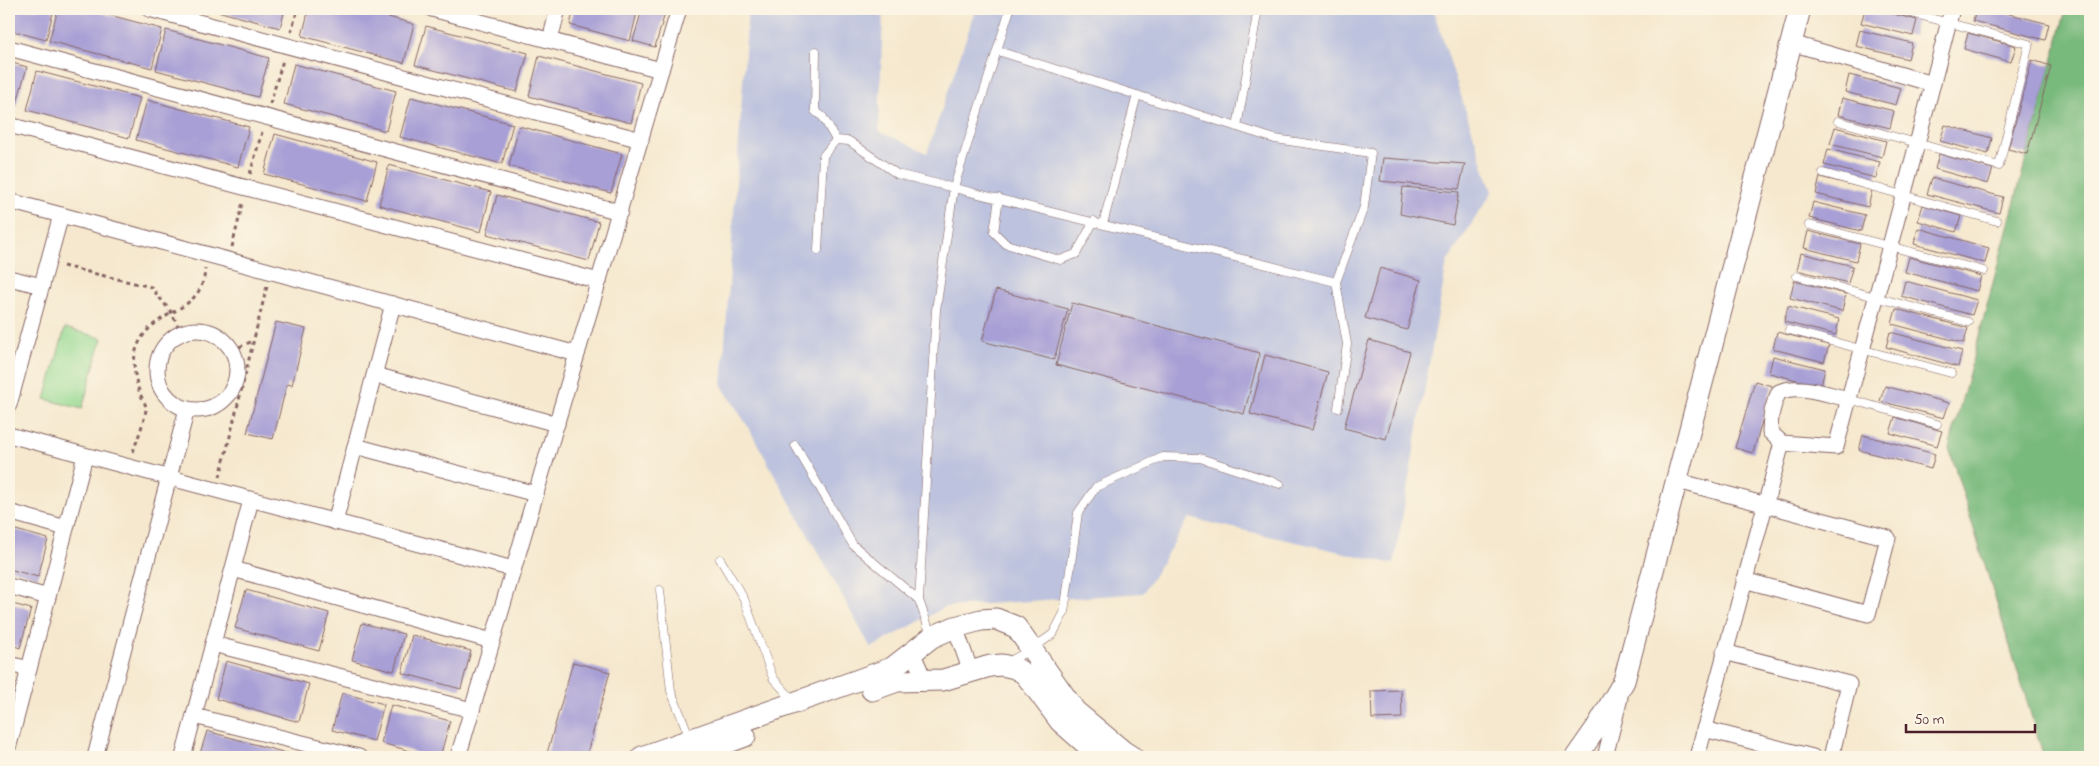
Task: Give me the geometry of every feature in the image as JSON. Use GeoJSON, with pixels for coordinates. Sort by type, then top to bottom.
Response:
{"type":"FeatureCollection","features":[{"type":"Feature","properties":{"kind":"street"},"geometry":{"type":"LineString","coordinates":[[149,9],[641,140]]}},
{"type":"Feature","properties":{"kind":"street"},"geometry":{"type":"LineString","coordinates":[[432,9],[482,15],[550,40],[662,70]]}},
{"type":"Feature","properties":{"kind":"street"},"geometry":{"type":"LineString","coordinates":[[550,40],[558,9]]}},
{"type":"Feature","properties":{"kind":"street"},"geometry":{"type":"LineString","coordinates":[[458,757],[679,9]]}},
{"type":"Feature","properties":{"kind":"street"},"geometry":{"type":"LineString","coordinates":[[1605,757],[1800,9]]}},
{"type":"Feature","properties":{"kind":"street"},"geometry":{"type":"LineString","coordinates":[[1849,399],[1804,390],[1786,389],[1779,392],[1770,417],[1770,432],[1782,443],[1836,447],[1849,399],[1862,348],[1904,195],[1951,16]]}},
{"type":"Feature","properties":{"kind":"street"},"geometry":{"type":"LineString","coordinates":[[1791,44],[1933,84]]}},
{"type":"Feature","properties":{"kind":"street"},"geometry":{"type":"LineString","coordinates":[[9,48],[620,212]]}},
{"type":"Feature","properties":{"kind":"street"},"geometry":{"type":"LineString","coordinates":[[9,125],[599,281]]}},
{"type":"Feature","properties":{"kind":"street"},"geometry":{"type":"LineString","coordinates":[[9,201],[577,354]]}},
{"type":"Feature","properties":{"kind":"street"},"geometry":{"type":"LineString","coordinates":[[9,405],[15,355],[42,286],[62,215]]}},
{"type":"Feature","properties":{"kind":"street"},"geometry":{"type":"LineString","coordinates":[[9,278],[42,286]]}},
{"type":"Feature","properties":{"kind":"street"},"geometry":{"type":"LineString","coordinates":[[336,522],[393,304]]}},
{"type":"Feature","properties":{"kind":"street"},"geometry":{"type":"LineString","coordinates":[[197,330],[207,332],[221,339],[232,350],[237,370],[236,380],[226,399],[208,409],[187,409],[168,399],[162,390],[157,370],[162,350],[168,342],[182,333],[197,330]]}},
{"type":"Feature","properties":{"kind":"street"},"geometry":{"type":"LineString","coordinates":[[375,375],[557,424]]}},
{"type":"Feature","properties":{"kind":"street"},"geometry":{"type":"LineString","coordinates":[[95,757],[187,409]]}},
{"type":"Feature","properties":{"kind":"street"},"geometry":{"type":"LineString","coordinates":[[9,436],[513,569]]}},
{"type":"Feature","properties":{"kind":"street"},"geometry":{"type":"LineString","coordinates":[[1696,757],[1782,443]]}},
{"type":"Feature","properties":{"kind":"street"},"geometry":{"type":"LineString","coordinates":[[356,446],[536,494]]}},
{"type":"Feature","properties":{"kind":"street"},"geometry":{"type":"LineString","coordinates":[[9,741],[85,456]]}},
{"type":"Feature","properties":{"kind":"street"},"geometry":{"type":"LineString","coordinates":[[1678,481],[1888,538],[1868,614],[1744,580]]}},
{"type":"Feature","properties":{"kind":"street"},"geometry":{"type":"LineString","coordinates":[[183,757],[251,500]]}},
{"type":"Feature","properties":{"kind":"street"},"geometry":{"type":"LineString","coordinates":[[9,512],[66,528]]}},
{"type":"Feature","properties":{"kind":"street"},"geometry":{"type":"LineString","coordinates":[[233,569],[492,641]]}},
{"type":"Feature","properties":{"kind":"street"},"geometry":{"type":"LineString","coordinates":[[9,586],[48,597]]}},
{"type":"Feature","properties":{"kind":"street"},"geometry":{"type":"LineString","coordinates":[[692,750],[795,703],[892,668],[932,637],[955,627],[981,620],[996,619],[1016,627],[1075,711],[1132,757]]}},
{"type":"Feature","properties":{"kind":"street"},"geometry":{"type":"LineString","coordinates":[[955,627],[971,672]]}},
{"type":"Feature","properties":{"kind":"street"},"geometry":{"type":"LineString","coordinates":[[213,644],[472,710]]}},
{"type":"Feature","properties":{"kind":"street"},"geometry":{"type":"LineString","coordinates":[[912,652],[926,680]]}},
{"type":"Feature","properties":{"kind":"street"},"geometry":{"type":"LineString","coordinates":[[1724,652],[1849,684],[1830,757]]}},
{"type":"Feature","properties":{"kind":"street"},"geometry":{"type":"LineString","coordinates":[[9,664],[29,669]]}},
{"type":"Feature","properties":{"kind":"street"},"geometry":{"type":"LineString","coordinates":[[642,757],[692,750],[897,681],[943,680],[990,666],[1002,665],[1015,668],[1025,674],[1060,721],[1101,757]]}},
{"type":"Feature","properties":{"kind":"street"},"geometry":{"type":"LineString","coordinates":[[1576,757],[1597,727],[1624,681]]}},
{"type":"Feature","properties":{"kind":"street"},"geometry":{"type":"LineString","coordinates":[[194,716],[359,757]]}},
{"type":"Feature","properties":{"kind":"street"},"geometry":{"type":"LineString","coordinates":[[1704,729],[1814,757]]}},
{"type":"Feature","properties":{"kind":"lane"},"geometry":{"type":"LineString","coordinates":[[932,637],[919,600],[936,310],[954,187],[1010,9]]}},
{"type":"Feature","properties":{"kind":"lane"},"geometry":{"type":"LineString","coordinates":[[1237,126],[1258,9]]}},
{"type":"Feature","properties":{"kind":"lane"},"geometry":{"type":"LineString","coordinates":[[1838,121],[1999,166],[2029,44],[1951,16],[1896,9]]}},
{"type":"Feature","properties":{"kind":"lane"},"geometry":{"type":"LineString","coordinates":[[816,51],[815,111],[823,117],[836,140]]}},
{"type":"Feature","properties":{"kind":"lane"},"geometry":{"type":"LineString","coordinates":[[998,51],[1275,138],[1371,153],[1364,207],[1336,282],[1348,344],[1338,408]]}},
{"type":"Feature","properties":{"kind":"lane"},"geometry":{"type":"LineString","coordinates":[[1104,224],[1137,95]]}},
{"type":"Feature","properties":{"kind":"lane"},"geometry":{"type":"LineString","coordinates":[[836,140],[849,141],[897,174],[1336,282]]}},
{"type":"Feature","properties":{"kind":"lane"},"geometry":{"type":"LineString","coordinates":[[818,250],[823,156],[836,140]]}},
{"type":"Feature","properties":{"kind":"lane"},"geometry":{"type":"LineString","coordinates":[[1823,173],[1997,221]]}},
{"type":"Feature","properties":{"kind":"lane"},"geometry":{"type":"LineString","coordinates":[[999,198],[994,232],[997,238],[1006,244],[1060,260],[1076,254],[1094,221]]}},
{"type":"Feature","properties":{"kind":"lane"},"geometry":{"type":"LineString","coordinates":[[1809,225],[1984,271]]}},
{"type":"Feature","properties":{"kind":"lane"},"geometry":{"type":"LineString","coordinates":[[1797,276],[1968,322]]}},
{"type":"Feature","properties":{"kind":"lane"},"geometry":{"type":"LineString","coordinates":[[1789,330],[1951,373]]}},
{"type":"Feature","properties":{"kind":"lane"},"geometry":{"type":"LineString","coordinates":[[1849,399],[1937,424]]}},
{"type":"Feature","properties":{"kind":"lane"},"geometry":{"type":"LineString","coordinates":[[795,445],[852,546],[919,600]]}},
{"type":"Feature","properties":{"kind":"lane"},"geometry":{"type":"LineString","coordinates":[[1002,665],[1032,649],[1053,634],[1064,613],[1078,513],[1096,487],[1163,457],[1200,458],[1280,484]]}},
{"type":"Feature","properties":{"kind":"lane"},"geometry":{"type":"LineString","coordinates":[[720,559],[744,599],[773,678],[795,703]]}},
{"type":"Feature","properties":{"kind":"lane"},"geometry":{"type":"LineString","coordinates":[[660,590],[671,691],[692,750]]}},
{"type":"Feature","properties":{"kind":"path"},"geometry":{"type":"LineString","coordinates":[[129,467],[146,408],[134,376],[137,346],[144,335],[161,319],[192,302],[202,290],[205,272],[204,254]]}},
{"type":"Feature","properties":{"kind":"path"},"geometry":{"type":"LineString","coordinates":[[48,262],[151,287],[171,312],[182,333]]}},
{"type":"Feature","properties":{"kind":"path"},"geometry":{"type":"LineString","coordinates":[[217,491],[270,271]]}},
{"type":"Feature","properties":{"kind":"path"},"geometry":{"type":"LineString","coordinates":[[232,350],[253,341]]}},
{"type":"Feature","properties":{"kind":"shaded area"},"geometry":{"type":"Polygon","coordinates":[[[748,9],[883,9],[879,131],[927,153],[976,9],[1433,9],[1492,192],[1447,262],[1394,564],[1189,518],[1143,593],[945,607],[871,648],[747,425],[722,386],[748,9]]]}},
{"type":"Feature","properties":{"kind":"green space"},"geometry":{"type":"Polygon","coordinates":[[[2066,9],[2090,9],[2090,757],[2044,757],[1949,448],[2066,9]]]}},
{"type":"Feature","properties":{"kind":"green space"},"geometry":{"type":"Polygon","coordinates":[[[65,328],[102,338],[82,409],[45,399],[65,328]]]}},
{"type":"Feature","properties":{"kind":"building"},"geometry":{"type":"Polygon","coordinates":[[[9,9],[54,9],[46,40],[9,30],[9,9]]]}},
{"type":"Feature","properties":{"kind":"building"},"geometry":{"type":"Polygon","coordinates":[[[58,9],[87,9],[162,29],[152,68],[49,41],[58,9]]]}},
{"type":"Feature","properties":{"kind":"building"},"geometry":{"type":"Polygon","coordinates":[[[210,9],[285,9],[280,28],[210,9]]]}},
{"type":"Feature","properties":{"kind":"building"},"geometry":{"type":"Polygon","coordinates":[[[309,9],[359,9],[414,24],[404,63],[302,36],[309,9]]]}},
{"type":"Feature","properties":{"kind":"building"},"geometry":{"type":"Polygon","coordinates":[[[574,9],[638,9],[630,41],[570,25],[574,9]]]}},
{"type":"Feature","properties":{"kind":"building"},"geometry":{"type":"Polygon","coordinates":[[[642,9],[666,10],[655,47],[633,41],[642,9]]]}},
{"type":"Feature","properties":{"kind":"building"},"geometry":{"type":"Polygon","coordinates":[[[1865,9],[1874,9],[1917,20],[1913,36],[1861,23],[1865,9]]]}},
{"type":"Feature","properties":{"kind":"building"},"geometry":{"type":"Polygon","coordinates":[[[1976,9],[1990,9],[2049,24],[2045,40],[1973,21],[1976,9]]]}},
{"type":"Feature","properties":{"kind":"building"},"geometry":{"type":"Polygon","coordinates":[[[426,26],[528,53],[517,92],[415,65],[426,26]]]}},
{"type":"Feature","properties":{"kind":"building"},"geometry":{"type":"Polygon","coordinates":[[[166,30],[269,58],[258,97],[156,70],[166,30]]]}},
{"type":"Feature","properties":{"kind":"building"},"geometry":{"type":"Polygon","coordinates":[[[1860,30],[1912,43],[1908,59],[1856,46],[1860,30]]]}},
{"type":"Feature","properties":{"kind":"building"},"geometry":{"type":"Polygon","coordinates":[[[1968,33],[2016,46],[2011,62],[1964,49],[1968,33]]]}},
{"type":"Feature","properties":{"kind":"building"},"geometry":{"type":"Polygon","coordinates":[[[539,56],[641,83],[631,123],[529,96],[539,56]]]}},
{"type":"Feature","properties":{"kind":"building"},"geometry":{"type":"Polygon","coordinates":[[[2032,60],[2051,66],[2027,154],[2008,149],[2032,60]]]}},
{"type":"Feature","properties":{"kind":"building"},"geometry":{"type":"Polygon","coordinates":[[[9,62],[27,67],[16,106],[9,104],[9,62]]]}},
{"type":"Feature","properties":{"kind":"building"},"geometry":{"type":"Polygon","coordinates":[[[294,64],[396,91],[386,131],[284,104],[294,64]]]}},
{"type":"Feature","properties":{"kind":"building"},"geometry":{"type":"Polygon","coordinates":[[[37,71],[140,98],[129,138],[27,110],[37,71]]]}},
{"type":"Feature","properties":{"kind":"building"},"geometry":{"type":"Polygon","coordinates":[[[1849,75],[1901,88],[1896,105],[1845,92],[1849,75]]]}},
{"type":"Feature","properties":{"kind":"building"},"geometry":{"type":"Polygon","coordinates":[[[411,97],[513,124],[502,164],[400,137],[411,97]]]}},
{"type":"Feature","properties":{"kind":"building"},"geometry":{"type":"Polygon","coordinates":[[[1842,98],[1894,111],[1890,128],[1838,115],[1842,98]]]}},
{"type":"Feature","properties":{"kind":"building"},"geometry":{"type":"Polygon","coordinates":[[[147,100],[249,127],[238,167],[136,140],[147,100]]]}},
{"type":"Feature","properties":{"kind":"building"},"geometry":{"type":"Polygon","coordinates":[[[1945,125],[1992,138],[1988,154],[1940,141],[1945,125]]]}},
{"type":"Feature","properties":{"kind":"building"},"geometry":{"type":"Polygon","coordinates":[[[519,126],[622,154],[611,193],[509,166],[519,126]]]}},
{"type":"Feature","properties":{"kind":"building"},"geometry":{"type":"Polygon","coordinates":[[[1835,127],[1886,141],[1882,157],[1830,144],[1835,127]]]}},
{"type":"Feature","properties":{"kind":"building"},"geometry":{"type":"Polygon","coordinates":[[[275,134],[377,162],[367,201],[264,174],[275,134]]]}},
{"type":"Feature","properties":{"kind":"building"},"geometry":{"type":"Polygon","coordinates":[[[1828,149],[1880,162],[1876,178],[1824,165],[1828,149]]]}},
{"type":"Feature","properties":{"kind":"building"},"geometry":{"type":"Polygon","coordinates":[[[1939,154],[1993,169],[1988,184],[1935,169],[1939,154]]]}},
{"type":"Feature","properties":{"kind":"building"},"geometry":{"type":"Polygon","coordinates":[[[1383,158],[1465,164],[1459,189],[1380,181],[1383,158]]]}},
{"type":"Feature","properties":{"kind":"building"},"geometry":{"type":"Polygon","coordinates":[[[389,165],[491,192],[481,232],[379,205],[389,165]]]}},
{"type":"Feature","properties":{"kind":"building"},"geometry":{"type":"Polygon","coordinates":[[[1820,177],[1872,190],[1868,207],[1816,194],[1820,177]]]}},
{"type":"Feature","properties":{"kind":"building"},"geometry":{"type":"Polygon","coordinates":[[[1932,178],[2003,197],[1999,213],[1927,194],[1932,178]]]}},
{"type":"Feature","properties":{"kind":"building"},"geometry":{"type":"Polygon","coordinates":[[[1403,187],[1459,192],[1453,225],[1400,214],[1403,187]]]}},
{"type":"Feature","properties":{"kind":"building"},"geometry":{"type":"Polygon","coordinates":[[[497,195],[599,222],[589,261],[487,234],[497,195]]]}},
{"type":"Feature","properties":{"kind":"building"},"geometry":{"type":"Polygon","coordinates":[[[1813,202],[1865,215],[1861,231],[1809,218],[1813,202]]]}},
{"type":"Feature","properties":{"kind":"building"},"geometry":{"type":"Polygon","coordinates":[[[1923,205],[1961,216],[1956,232],[1918,221],[1923,205]]]}},
{"type":"Feature","properties":{"kind":"building"},"geometry":{"type":"Polygon","coordinates":[[[1918,228],[1989,248],[1985,263],[1914,244],[1918,228]]]}},
{"type":"Feature","properties":{"kind":"building"},"geometry":{"type":"Polygon","coordinates":[[[1808,231],[1860,244],[1856,261],[1804,248],[1808,231]]]}},
{"type":"Feature","properties":{"kind":"building"},"geometry":{"type":"Polygon","coordinates":[[[1801,253],[1853,266],[1848,283],[1797,270],[1801,253]]]}},
{"type":"Feature","properties":{"kind":"building"},"geometry":{"type":"Polygon","coordinates":[[[1909,257],[1981,276],[1977,291],[1905,272],[1909,257]]]}},
{"type":"Feature","properties":{"kind":"building"},"geometry":{"type":"Polygon","coordinates":[[[1380,268],[1421,280],[1407,330],[1365,318],[1380,268]]]}},
{"type":"Feature","properties":{"kind":"building"},"geometry":{"type":"Polygon","coordinates":[[[1794,281],[1846,294],[1842,311],[1790,298],[1794,281]]]}},
{"type":"Feature","properties":{"kind":"building"},"geometry":{"type":"Polygon","coordinates":[[[1905,281],[1977,300],[1972,315],[1901,296],[1905,281]]]}},
{"type":"Feature","properties":{"kind":"building"},"geometry":{"type":"Polygon","coordinates":[[[996,290],[1068,309],[1054,360],[982,341],[996,290]]]}},
{"type":"Feature","properties":{"kind":"building"},"geometry":{"type":"Polygon","coordinates":[[[1072,303],[1260,353],[1244,414],[1056,365],[1072,303]]]}},
{"type":"Feature","properties":{"kind":"building"},"geometry":{"type":"Polygon","coordinates":[[[1788,306],[1839,319],[1836,335],[1784,322],[1788,306]]]}},
{"type":"Feature","properties":{"kind":"building"},"geometry":{"type":"Polygon","coordinates":[[[1896,309],[1968,328],[1964,343],[1892,324],[1896,309]]]}},
{"type":"Feature","properties":{"kind":"building"},"geometry":{"type":"Polygon","coordinates":[[[276,322],[306,329],[292,385],[287,384],[273,439],[247,433],[276,322]]]}},
{"type":"Feature","properties":{"kind":"building"},"geometry":{"type":"Polygon","coordinates":[[[1777,332],[1829,345],[1824,362],[1773,349],[1777,332]]]}},
{"type":"Feature","properties":{"kind":"building"},"geometry":{"type":"Polygon","coordinates":[[[1890,332],[1962,351],[1958,367],[1886,347],[1890,332]]]}},
{"type":"Feature","properties":{"kind":"building"},"geometry":{"type":"Polygon","coordinates":[[[1369,340],[1410,352],[1386,439],[1344,428],[1369,340]]]}},
{"type":"Feature","properties":{"kind":"building"},"geometry":{"type":"Polygon","coordinates":[[[1265,355],[1328,372],[1312,430],[1250,414],[1265,355]]]}},
{"type":"Feature","properties":{"kind":"building"},"geometry":{"type":"Polygon","coordinates":[[[1773,356],[1825,369],[1821,386],[1769,373],[1773,356]]]}},
{"type":"Feature","properties":{"kind":"building"},"geometry":{"type":"Polygon","coordinates":[[[1755,381],[1772,386],[1753,453],[1735,448],[1755,381]]]}},
{"type":"Feature","properties":{"kind":"building"},"geometry":{"type":"Polygon","coordinates":[[[1885,386],[1949,403],[1944,418],[1880,401],[1885,386]]]}},
{"type":"Feature","properties":{"kind":"building"},"geometry":{"type":"Polygon","coordinates":[[[1895,417],[1942,431],[1937,446],[1890,433],[1895,417]]]}},
{"type":"Feature","properties":{"kind":"building"},"geometry":{"type":"Polygon","coordinates":[[[1863,435],[1935,454],[1931,469],[1859,450],[1863,435]]]}},
{"type":"Feature","properties":{"kind":"building"},"geometry":{"type":"Polygon","coordinates":[[[9,528],[48,539],[38,577],[9,569],[9,528]]]}},
{"type":"Feature","properties":{"kind":"building"},"geometry":{"type":"Polygon","coordinates":[[[246,590],[329,613],[319,651],[235,628],[246,590]]]}},
{"type":"Feature","properties":{"kind":"building"},"geometry":{"type":"Polygon","coordinates":[[[9,603],[31,609],[20,648],[9,644],[9,603]]]}},
{"type":"Feature","properties":{"kind":"building"},"geometry":{"type":"Polygon","coordinates":[[[362,623],[404,634],[394,671],[352,660],[362,623]]]}},
{"type":"Feature","properties":{"kind":"building"},"geometry":{"type":"Polygon","coordinates":[[[412,635],[471,651],[461,689],[402,673],[412,635]]]}},
{"type":"Feature","properties":{"kind":"building"},"geometry":{"type":"Polygon","coordinates":[[[226,661],[309,684],[299,722],[216,699],[226,661]]]}},
{"type":"Feature","properties":{"kind":"building"},"geometry":{"type":"Polygon","coordinates":[[[573,662],[610,672],[586,757],[546,757],[573,662]]]}},
{"type":"Feature","properties":{"kind":"building"},"geometry":{"type":"Polygon","coordinates":[[[1401,690],[1402,718],[1372,719],[1371,691],[1401,690]]]}},
{"type":"Feature","properties":{"kind":"building"},"geometry":{"type":"Polygon","coordinates":[[[342,693],[384,704],[374,741],[332,730],[342,693]]]}},
{"type":"Feature","properties":{"kind":"building"},"geometry":{"type":"Polygon","coordinates":[[[391,705],[450,721],[440,757],[432,757],[381,743],[391,705]]]}},
{"type":"Feature","properties":{"kind":"building"},"geometry":{"type":"Polygon","coordinates":[[[207,731],[290,754],[289,757],[199,757],[207,731]]]}}]}
